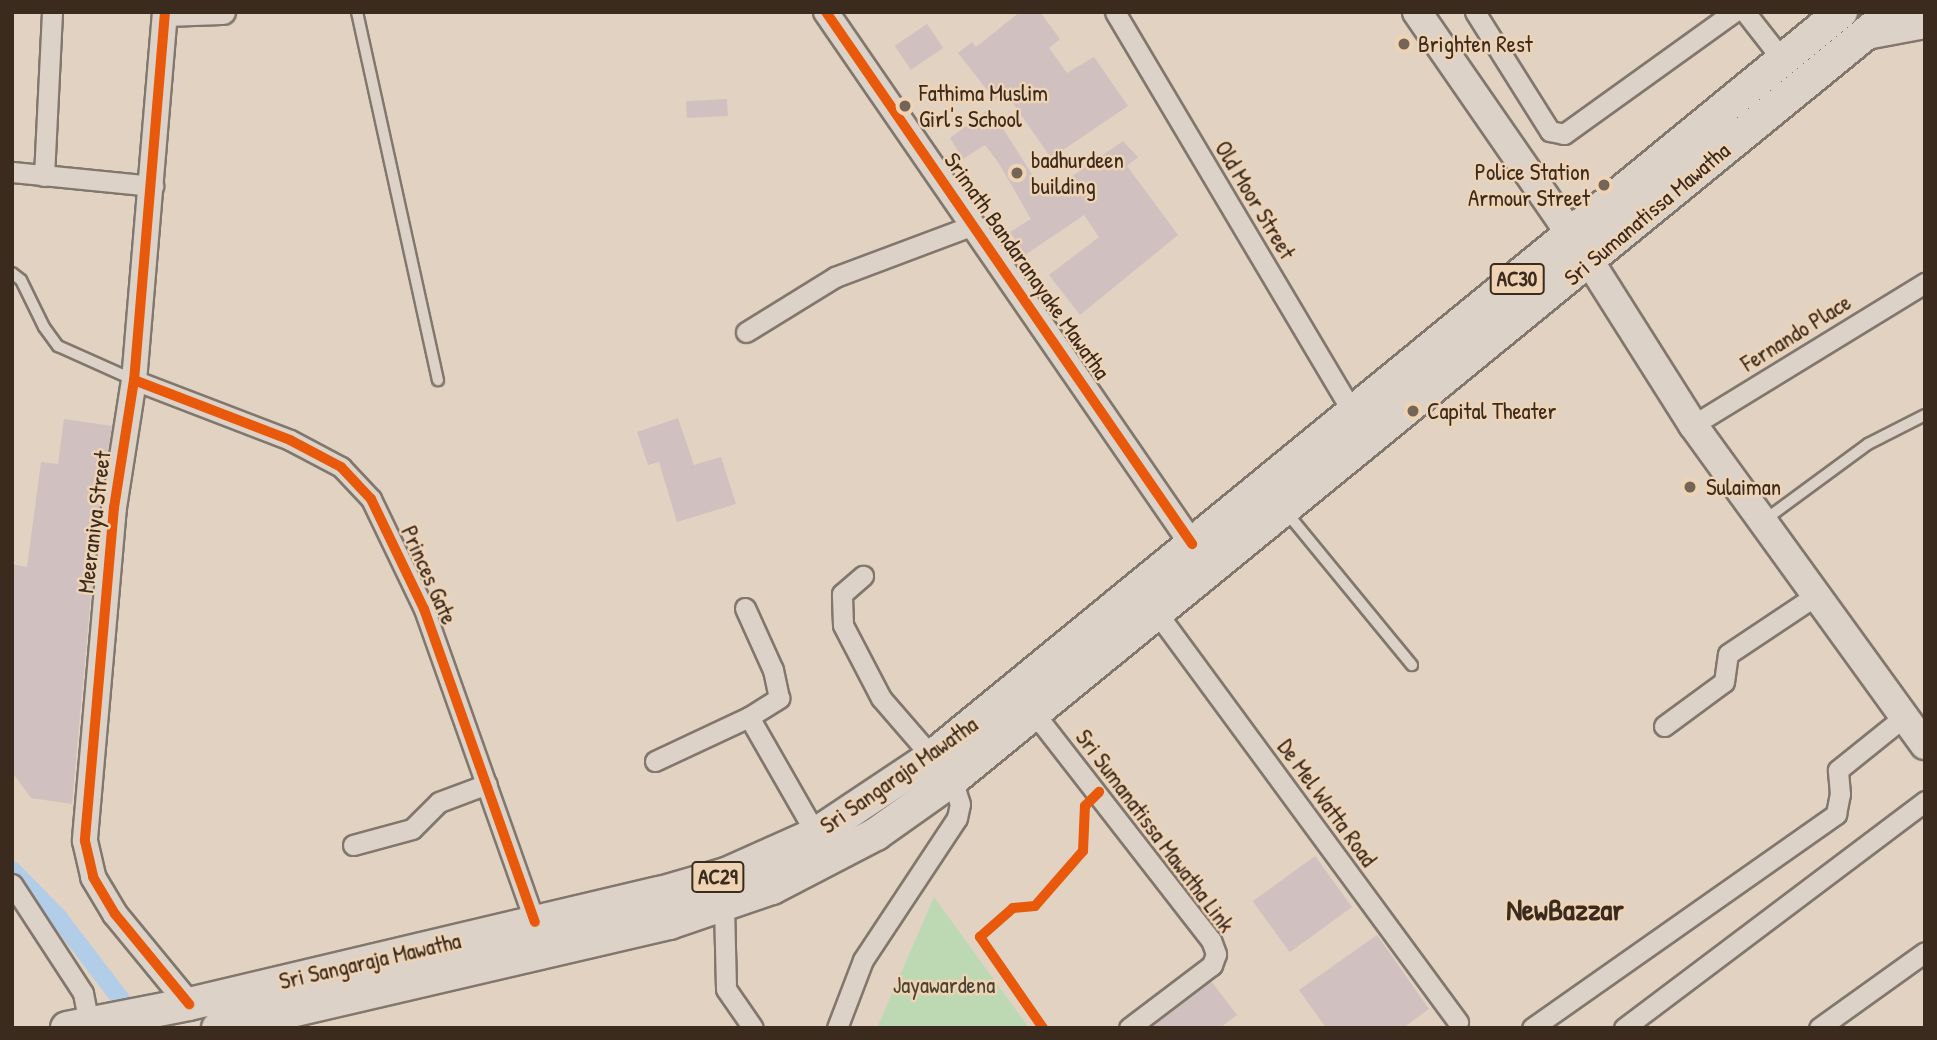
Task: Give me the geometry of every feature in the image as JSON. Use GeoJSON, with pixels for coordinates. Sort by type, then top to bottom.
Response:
{"type":"FeatureCollection","features":[{"type":"Feature","properties":{"kind":"main road"},"geometry":{"type":"LineString","coordinates":[[1418,12],[1590,262],[1693,425],[1925,745]]}},
{"type":"Feature","properties":{"kind":"main road","name":"AC30"},"geometry":{"type":"LineString","coordinates":[[1192,544],[1571,235],[1781,58],[1841,12]]}},
{"type":"Feature","properties":{"kind":"main road","name":"Sri Sumanatissa Mawatha"},"geometry":{"type":"LineString","coordinates":[[1205,574],[1590,262],[1892,12]]}},
{"type":"Feature","properties":{"kind":"main road"},"geometry":{"type":"LineString","coordinates":[[1865,34],[1925,22]]}},
{"type":"Feature","properties":{"kind":"main road","name":"Sri Sangaraja Mawatha"},"geometry":{"type":"LineString","coordinates":[[218,1028],[669,923],[724,906],[830,860],[876,834],[942,768],[1192,544]]}},
{"type":"Feature","properties":{"kind":"main road","name":"Sri Sangaraja Mawatha"},"geometry":{"type":"LineString","coordinates":[[84,1025],[190,1004],[726,874],[816,834],[942,768],[1034,713],[1205,574]]}},
{"type":"Feature","properties":{"kind":"street"},"geometry":{"type":"LineString","coordinates":[[44,176],[52,12]]}},
{"type":"Feature","properties":{"kind":"street"},"geometry":{"type":"LineString","coordinates":[[161,13],[223,12]]}},
{"type":"Feature","properties":{"kind":"street","name":"Srimath Bandaranayake Mawatha"},"geometry":{"type":"LineString","coordinates":[[826,12],[1192,544]]}},
{"type":"Feature","properties":{"kind":"street","name":"Old Moor Street"},"geometry":{"type":"LineString","coordinates":[[1115,12],[1353,413]]}},
{"type":"Feature","properties":{"kind":"street"},"geometry":{"type":"LineString","coordinates":[[1475,12],[1550,131],[1564,134],[1734,12]]}},
{"type":"Feature","properties":{"kind":"street"},"geometry":{"type":"LineString","coordinates":[[1745,12],[1781,58]]}},
{"type":"Feature","properties":{"kind":"street","name":"Meeraniya Street"},"geometry":{"type":"LineString","coordinates":[[161,13],[153,186],[134,380],[114,507],[85,841],[93,877],[115,914],[190,1004]]}},
{"type":"Feature","properties":{"kind":"street"},"geometry":{"type":"LineString","coordinates":[[12,172],[153,186]]}},
{"type":"Feature","properties":{"kind":"street"},"geometry":{"type":"LineString","coordinates":[[746,332],[835,277],[973,225]]}},
{"type":"Feature","properties":{"kind":"street","name":"Fernando Place"},"geometry":{"type":"LineString","coordinates":[[1693,425],[1925,283]]}},
{"type":"Feature","properties":{"kind":"street","name":"Princes Gate"},"geometry":{"type":"LineString","coordinates":[[134,380],[290,440],[341,467],[371,499],[424,609],[535,922]]}},
{"type":"Feature","properties":{"kind":"street"},"geometry":{"type":"LineString","coordinates":[[837,1028],[863,960],[957,818],[960,804],[942,768],[881,698],[843,625],[842,593],[863,576]]}},
{"type":"Feature","properties":{"kind":"street"},"geometry":{"type":"LineString","coordinates":[[1664,726],[1724,682],[1728,654],[1815,596]]}},
{"type":"Feature","properties":{"kind":"street"},"geometry":{"type":"LineString","coordinates":[[654,761],[750,717],[779,698],[773,670],[745,608]]}},
{"type":"Feature","properties":{"kind":"street","name":"De Mel Watta Road"},"geometry":{"type":"LineString","coordinates":[[1157,613],[1458,1022]]}},
{"type":"Feature","properties":{"kind":"street","name":"Sri Sumanatissa Mawatha Link"},"geometry":{"type":"LineString","coordinates":[[1034,713],[1203,930],[1216,954],[1212,965],[1129,1028]]}},
{"type":"Feature","properties":{"kind":"street"},"geometry":{"type":"LineString","coordinates":[[1532,1028],[1836,814],[1840,794],[1838,770],[1905,716]]}},
{"type":"Feature","properties":{"kind":"street"},"geometry":{"type":"LineString","coordinates":[[750,717],[816,834]]}},
{"type":"Feature","properties":{"kind":"street"},"geometry":{"type":"LineString","coordinates":[[353,845],[412,829],[439,802],[486,784]]}},
{"type":"Feature","properties":{"kind":"street"},"geometry":{"type":"LineString","coordinates":[[1624,1028],[1925,802]]}},
{"type":"Feature","properties":{"kind":"street"},"geometry":{"type":"LineString","coordinates":[[12,884],[83,993],[84,1025]]}},
{"type":"Feature","properties":{"kind":"street"},"geometry":{"type":"LineString","coordinates":[[724,906],[726,989],[753,1028]]}},
{"type":"Feature","properties":{"kind":"street"},"geometry":{"type":"LineString","coordinates":[[1819,1028],[1925,952]]}},
{"type":"Feature","properties":{"kind":"lane"},"geometry":{"type":"LineString","coordinates":[[357,12],[438,380]]}},
{"type":"Feature","properties":{"kind":"lane"},"geometry":{"type":"LineString","coordinates":[[12,272],[21,280],[44,327],[58,346],[134,380]]}},
{"type":"Feature","properties":{"kind":"lane"},"geometry":{"type":"LineString","coordinates":[[1763,521],[1868,444],[1925,415]]}},
{"type":"Feature","properties":{"kind":"lane"},"geometry":{"type":"LineString","coordinates":[[1284,510],[1412,665]]}},
{"type":"Feature","properties":{"kind":"green space","name":"Jayawardena"},"geometry":{"type":"Polygon","coordinates":[[[934,897],[1029,1028],[877,1028],[934,897]]]}},
{"type":"Feature","properties":{"kind":"building"},"geometry":{"type":"Polygon","coordinates":[[[1020,12],[1040,12],[1060,39],[1049,48],[1067,73],[1094,57],[1128,106],[1051,158],[1006,93],[995,100],[958,53],[972,42],[976,47],[1020,12]]]}},
{"type":"Feature","properties":{"kind":"building"},"geometry":{"type":"Polygon","coordinates":[[[927,24],[943,48],[911,70],[895,46],[927,24]]]}},
{"type":"Feature","properties":{"kind":"building"},"geometry":{"type":"Polygon","coordinates":[[[727,99],[728,116],[687,118],[686,101],[727,99]]]}},
{"type":"Feature","properties":{"kind":"building"},"geometry":{"type":"Polygon","coordinates":[[[990,108],[1045,195],[1123,141],[1138,157],[1127,166],[1178,235],[1080,315],[1049,275],[1099,237],[1084,215],[1025,255],[1010,232],[1031,219],[998,162],[985,145],[963,159],[950,138],[990,108]]]}},
{"type":"Feature","properties":{"kind":"building"},"geometry":{"type":"Polygon","coordinates":[[[678,418],[694,465],[721,457],[736,504],[677,522],[659,462],[648,465],[637,432],[678,418]]]}},
{"type":"Feature","properties":{"kind":"building"},"geometry":{"type":"Polygon","coordinates":[[[64,419],[112,426],[99,506],[72,804],[31,798],[12,772],[12,564],[27,567],[41,462],[58,464],[64,419]]]}},
{"type":"Feature","properties":{"kind":"building"},"geometry":{"type":"Polygon","coordinates":[[[1315,856],[1352,907],[1290,952],[1253,901],[1315,856]]]}},
{"type":"Feature","properties":{"kind":"building"},"geometry":{"type":"Polygon","coordinates":[[[1377,935],[1429,1009],[1403,1028],[1326,1028],[1299,990],[1377,935]]]}},
{"type":"Feature","properties":{"kind":"building"},"geometry":{"type":"Polygon","coordinates":[[[1211,981],[1237,1015],[1220,1028],[1150,1028],[1211,981]]]}},
{"type":"Feature","properties":{"kind":"waterway"},"geometry":{"type":"LineString","coordinates":[[12,870],[58,917],[136,1019]]}},
{"type":"Feature","properties":{"kind":"cycle path"},"geometry":{"type":"LineString","coordinates":[[165,12],[134,380],[114,507],[85,841],[93,877],[115,914],[189,1004]]}},
{"type":"Feature","properties":{"kind":"cycle path"},"geometry":{"type":"LineString","coordinates":[[826,12],[1192,544]]}},
{"type":"Feature","properties":{"kind":"cycle path"},"geometry":{"type":"LineString","coordinates":[[134,380],[290,440],[341,467],[371,499],[424,609],[535,922]]}},
{"type":"Feature","properties":{"kind":"cycle path"},"geometry":{"type":"LineString","coordinates":[[1043,1028],[980,937],[1013,908],[1035,906],[1083,851],[1085,806],[1099,792]]}},
{"type":"Feature","properties":{"kind":"place","name":"Brighten Rest"},"geometry":{"type":"Point","coordinates":[1404,44]}},
{"type":"Feature","properties":{"kind":"place","name":"Fathima Muslim Girl's School"},"geometry":{"type":"Point","coordinates":[905,106]}},
{"type":"Feature","properties":{"kind":"place","name":"badhurdeen building"},"geometry":{"type":"Point","coordinates":[1017,173]}},
{"type":"Feature","properties":{"kind":"place","name":"Police Station Armour Street"},"geometry":{"type":"Point","coordinates":[1604,185]}},
{"type":"Feature","properties":{"kind":"place","name":"Capital Theater"},"geometry":{"type":"Point","coordinates":[1413,411]}},
{"type":"Feature","properties":{"kind":"place","name":"Sulaiman"},"geometry":{"type":"Point","coordinates":[1690,487]}},
{"type":"Feature","properties":{"kind":"district","name":"NewBazzar"},"geometry":{"type":"Point","coordinates":[1565,909]}}]}
